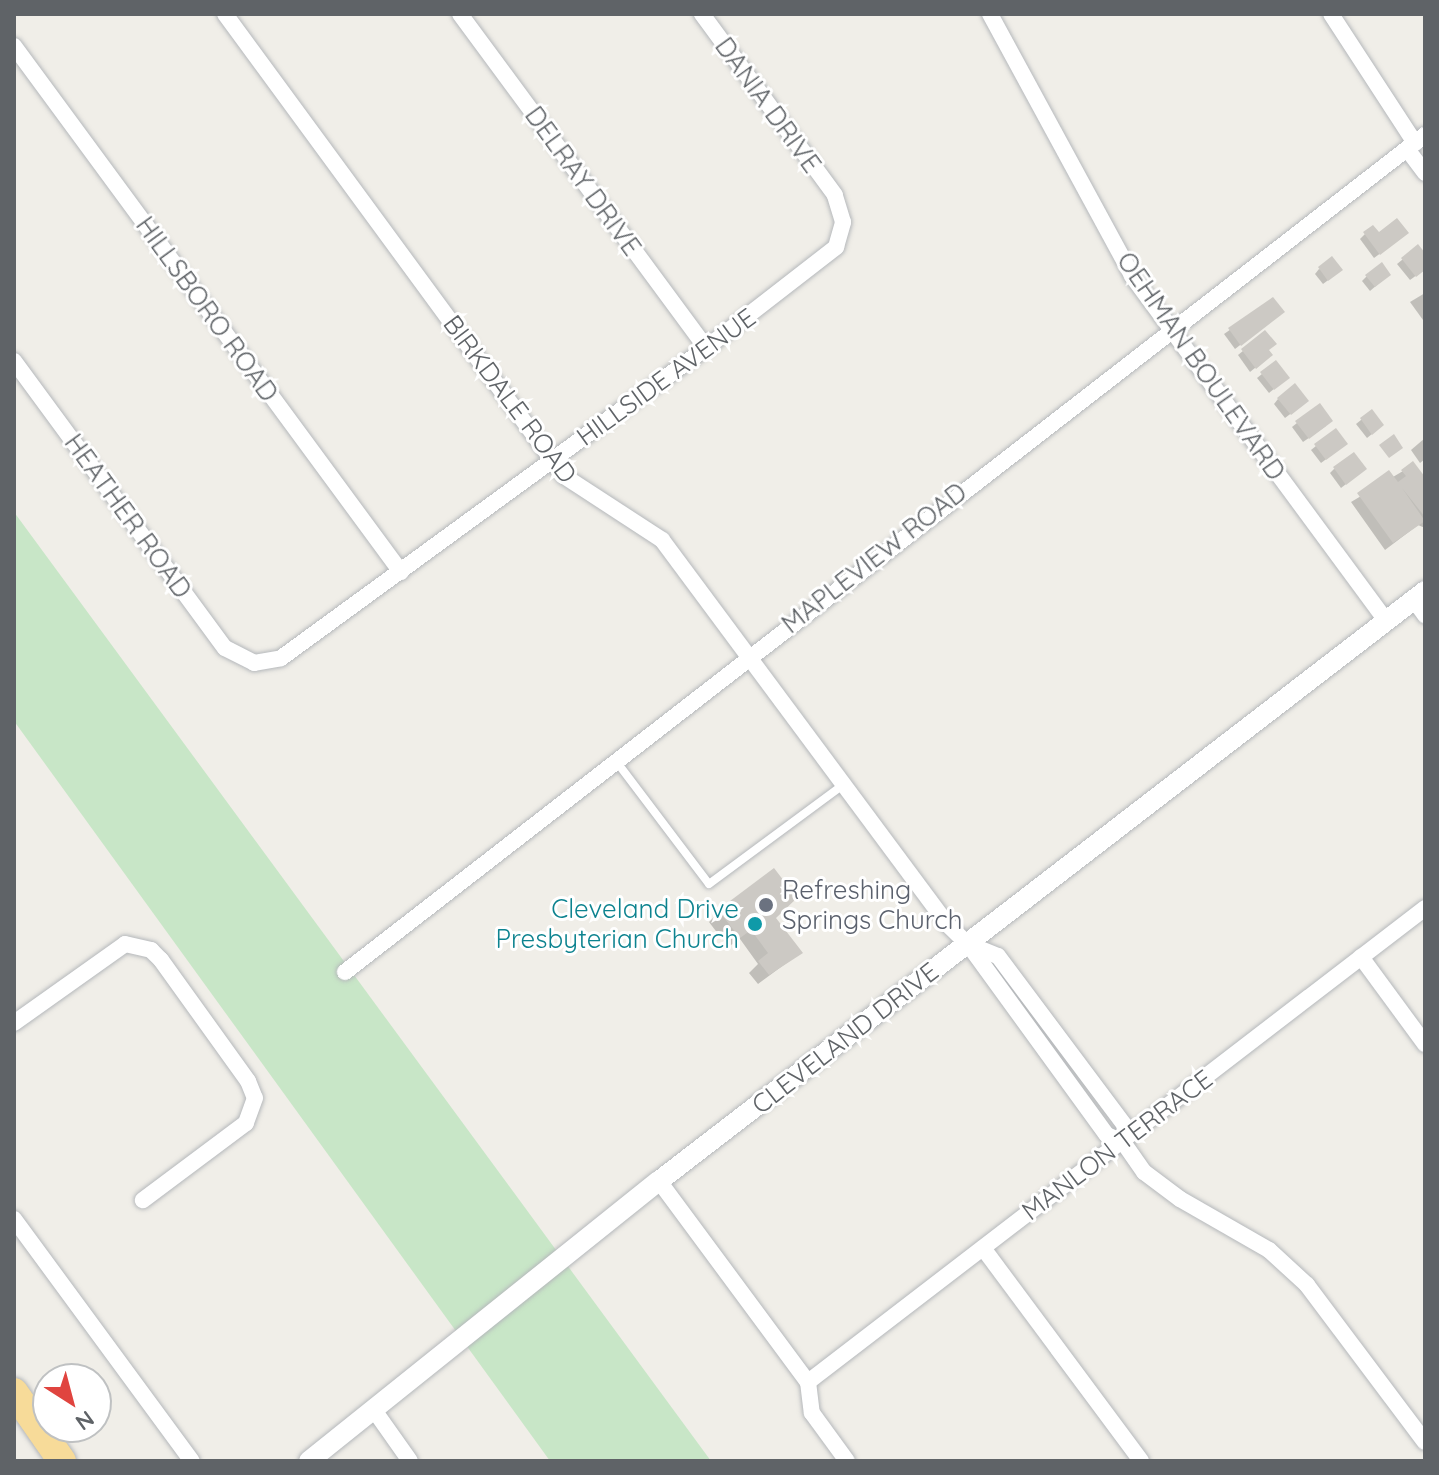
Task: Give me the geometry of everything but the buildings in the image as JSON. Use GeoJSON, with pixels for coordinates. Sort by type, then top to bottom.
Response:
{"type":"FeatureCollection","features":[{"type":"Feature","properties":{"kind":"highway"},"geometry":{"type":"LineString","coordinates":[[14,1392],[62,1461]]}},
{"type":"Feature","properties":{"kind":"street","name":"BIRKDALE ROAD"},"geometry":{"type":"LineString","coordinates":[[225,14],[553,460],[582,492],[630,516],[662,540],[843,785],[968,944],[1109,1138],[1123,1142]]}},
{"type":"Feature","properties":{"kind":"street","name":"DELRAY DRIVE"},"geometry":{"type":"LineString","coordinates":[[460,14],[706,348]]}},
{"type":"Feature","properties":{"kind":"street","name":"DANIA DRIVE"},"geometry":{"type":"LineString","coordinates":[[702,14],[835,195]]}},
{"type":"Feature","properties":{"kind":"street","name":"OEHMAN BOULEVARD"},"geometry":{"type":"LineString","coordinates":[[990,14],[1132,276],[1386,621]]}},
{"type":"Feature","properties":{"kind":"street"},"geometry":{"type":"LineString","coordinates":[[1331,14],[1415,142],[1425,173]]}},
{"type":"Feature","properties":{"kind":"street","name":"HILLSBORO ROAD"},"geometry":{"type":"LineString","coordinates":[[14,46],[401,572]]}},
{"type":"Feature","properties":{"kind":"street","name":"MAPLEVIEW ROAD"},"geometry":{"type":"LineString","coordinates":[[345,972],[1415,142]]}},
{"type":"Feature","properties":{"kind":"street","name":"HILLSIDE AVENUE"},"geometry":{"type":"LineString","coordinates":[[250,662],[281,658],[706,348],[836,247],[843,222],[835,195]]}},
{"type":"Feature","properties":{"kind":"street","name":"HEATHER ROAD"},"geometry":{"type":"LineString","coordinates":[[14,361],[225,648],[250,662]]}},
{"type":"Feature","properties":{"kind":"street","name":"CLEVELAND DRIVE"},"geometry":{"type":"LineString","coordinates":[[309,1461],[659,1181],[1386,621],[1421,602]]}},
{"type":"Feature","properties":{"kind":"street","name":"MANLON TERRACE"},"geometry":{"type":"LineString","coordinates":[[808,1382],[1425,908]]}},
{"type":"Feature","properties":{"kind":"street"},"geometry":{"type":"LineString","coordinates":[[14,1023],[125,944],[151,950],[170,972],[248,1081],[254,1106],[246,1123],[143,1200]]}},
{"type":"Feature","properties":{"kind":"street"},"geometry":{"type":"LineString","coordinates":[[968,944],[995,953],[1125,1126],[1123,1142],[1144,1172],[1180,1199],[1269,1250],[1307,1285],[1425,1442]]}},
{"type":"Feature","properties":{"kind":"street"},"geometry":{"type":"LineString","coordinates":[[1361,957],[1425,1044]]}},
{"type":"Feature","properties":{"kind":"street"},"geometry":{"type":"LineString","coordinates":[[1045,1053],[1061,1041]]}},
{"type":"Feature","properties":{"kind":"street"},"geometry":{"type":"LineString","coordinates":[[659,1181],[808,1382],[812,1413],[847,1461]]}},
{"type":"Feature","properties":{"kind":"street"},"geometry":{"type":"LineString","coordinates":[[14,1219],[192,1461]]}},
{"type":"Feature","properties":{"kind":"street"},"geometry":{"type":"LineString","coordinates":[[983,1248],[1141,1461]]}},
{"type":"Feature","properties":{"kind":"street"},"geometry":{"type":"LineString","coordinates":[[374,1410],[410,1461]]}},
{"type":"Feature","properties":{"kind":"lane"},"geometry":{"type":"LineString","coordinates":[[615,760],[709,884],[843,785]]}},
{"type":"Feature","properties":{"kind":"green space"},"geometry":{"type":"Polygon","coordinates":[[[14,512],[711,1461],[550,1461],[14,721],[14,512]]]}},
{"type":"Feature","properties":{"kind":"place","name":"Refreshing Springs Church"},"geometry":{"type":"Point","coordinates":[766,905]}},
{"type":"Feature","properties":{"kind":"place","name":"Cleveland Drive Presbyterian Church"},"geometry":{"type":"Point","coordinates":[755,924]}}]}
